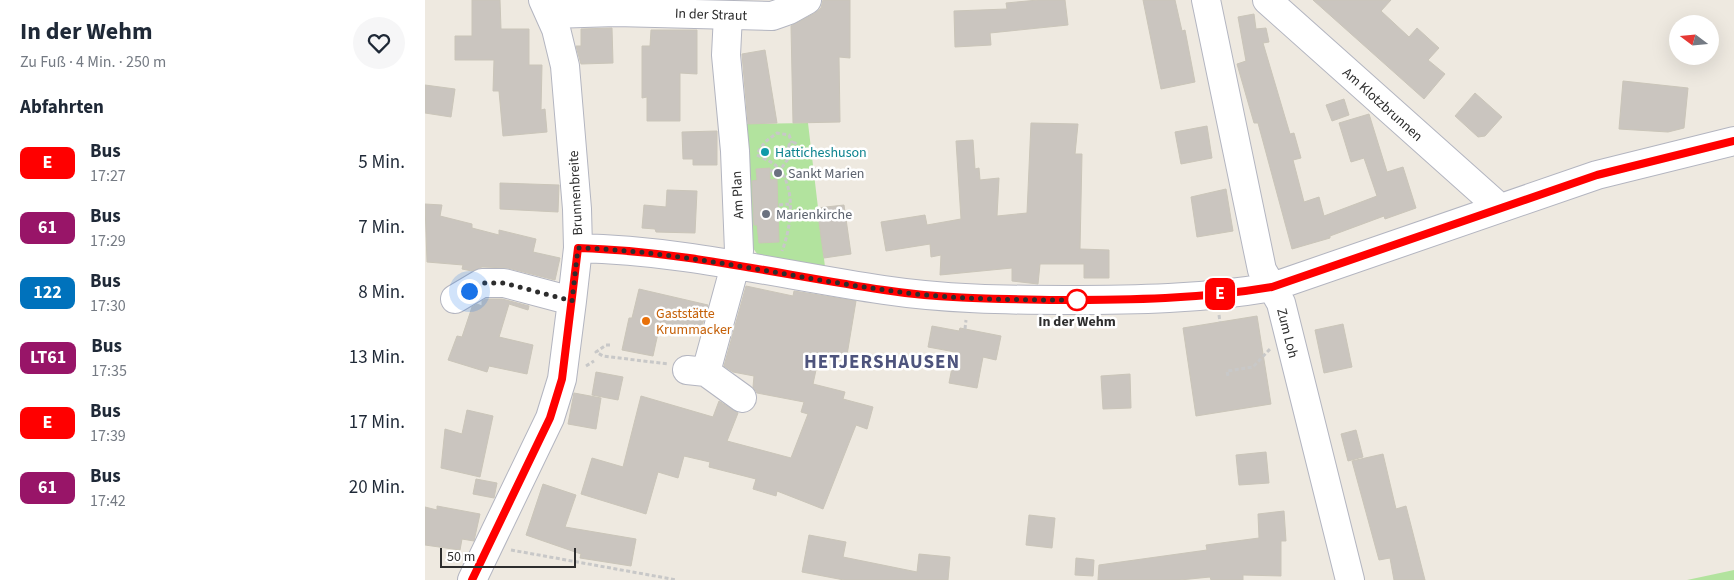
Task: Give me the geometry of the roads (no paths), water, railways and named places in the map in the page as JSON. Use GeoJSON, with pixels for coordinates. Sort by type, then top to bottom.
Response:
{"type":"FeatureCollection","features":[{"type":"Feature","properties":{"kind":"street","name":"In der Straut"},"geometry":{"type":"LineString","coordinates":[[547,7],[617,12],[772,16],[789,10],[807,0]]}},
{"type":"Feature","properties":{"kind":"street","name":"Zum Loh"},"geometry":{"type":"LineString","coordinates":[[1206,0],[1262,270],[1281,303],[1350,580]]}},
{"type":"Feature","properties":{"kind":"street","name":"Am Klotzbrunnen"},"geometry":{"type":"LineString","coordinates":[[1267,0],[1500,208]]}},
{"type":"Feature","properties":{"kind":"street","name":"Brunnenbreite"},"geometry":{"type":"LineString","coordinates":[[472,580],[550,418],[562,379],[578,248],[577,210],[565,66],[547,7]]}},
{"type":"Feature","properties":{"kind":"street","name":"Am Plan"},"geometry":{"type":"LineString","coordinates":[[728,15],[726,55],[745,153],[739,251],[736,265],[697,371],[742,398]]}},
{"type":"Feature","properties":{"kind":"street"},"geometry":{"type":"LineString","coordinates":[[578,248],[648,252],[886,290],[1005,300],[1151,299],[1242,292],[1272,287],[1597,175],[1734,141]]}},
{"type":"Feature","properties":{"kind":"street"},"geometry":{"type":"LineString","coordinates":[[455,299],[482,283],[504,283],[572,301]]}},
{"type":"Feature","properties":{"kind":"place","name":"Hatticheshuson"},"geometry":{"type":"Point","coordinates":[765,152]}},
{"type":"Feature","properties":{"kind":"place","name":"Sankt Marien"},"geometry":{"type":"Point","coordinates":[778,173]}},
{"type":"Feature","properties":{"kind":"place","name":"Marienkirche"},"geometry":{"type":"Point","coordinates":[766,214]}},
{"type":"Feature","properties":{"kind":"place","name":"In der Wehm"},"geometry":{"type":"Point","coordinates":[1077,300]}},
{"type":"Feature","properties":{"kind":"place","name":"Gaststätte Krummacker"},"geometry":{"type":"Point","coordinates":[646,321]}},
{"type":"Feature","properties":{"kind":"district","name":"HETJERSHAUSEN"},"geometry":{"type":"Point","coordinates":[882,361]}}]}
